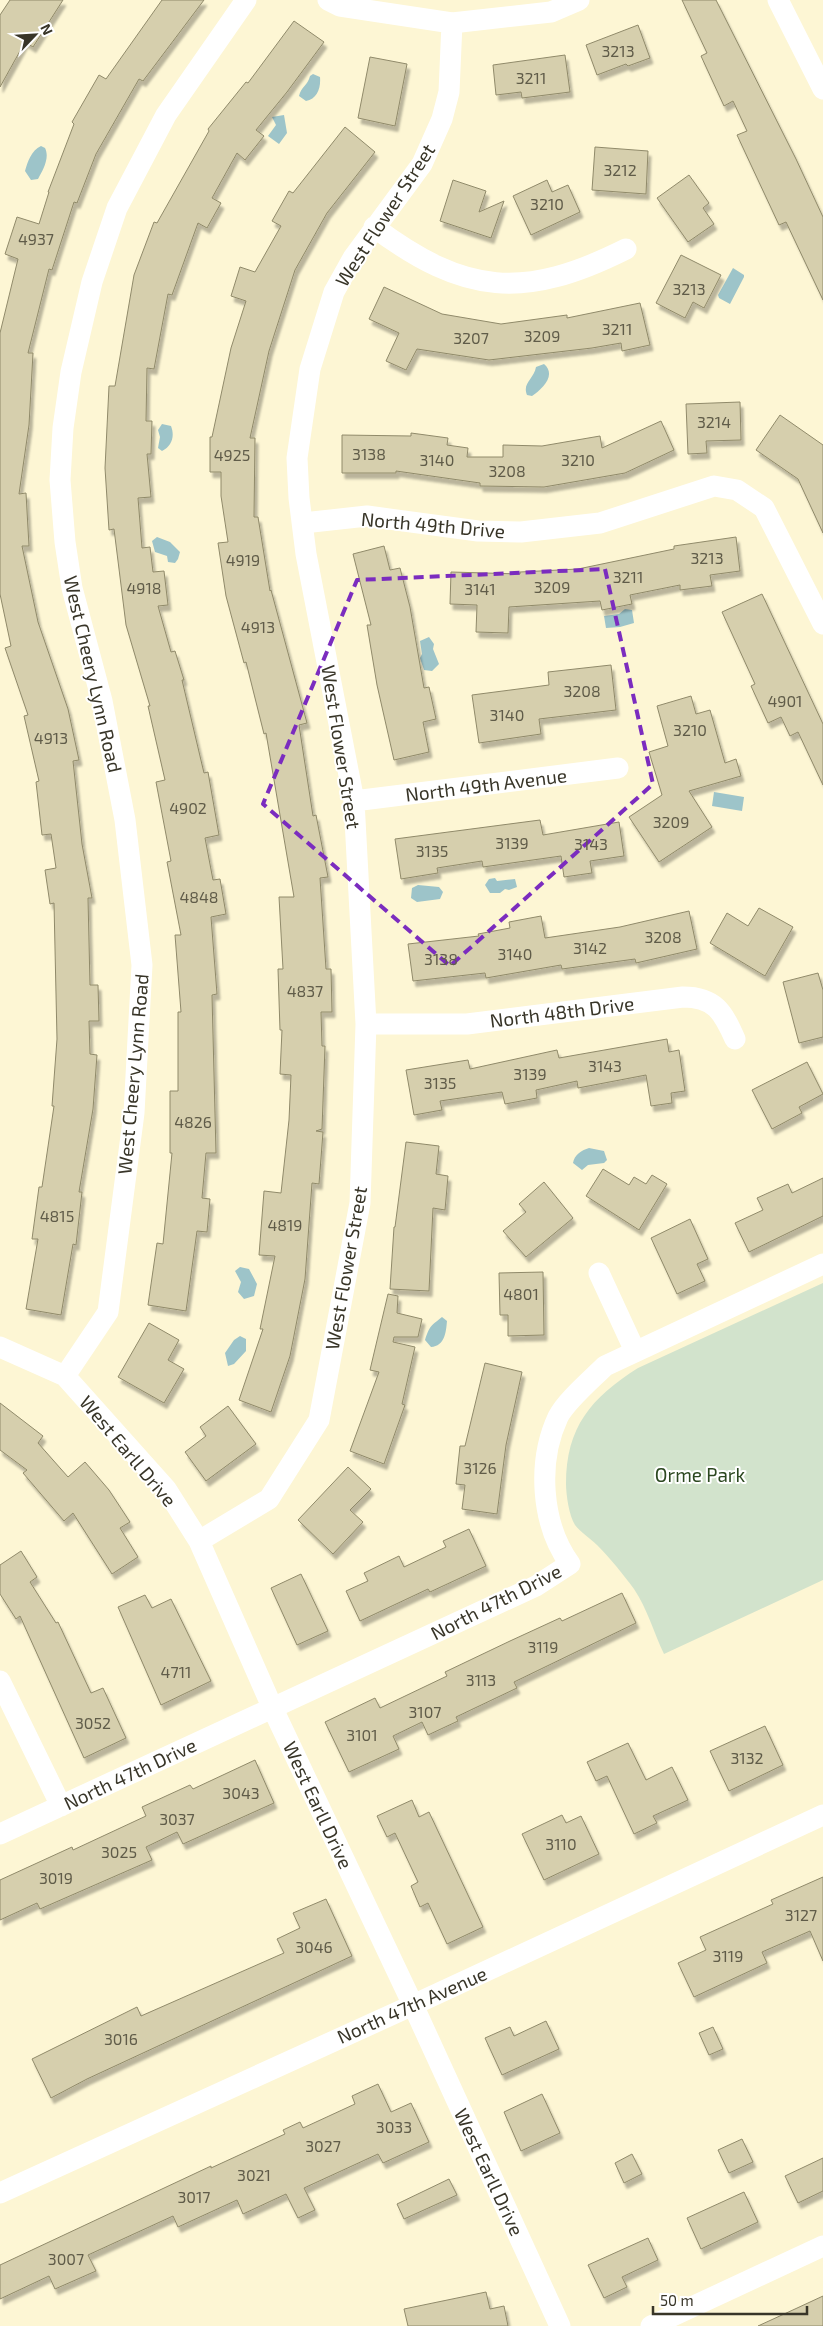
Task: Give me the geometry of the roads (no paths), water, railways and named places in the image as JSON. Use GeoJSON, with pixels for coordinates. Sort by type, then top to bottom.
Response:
{"type":"FeatureCollection","features":[{"type":"Feature","properties":{"kind":"street","name":"West Cheery Lynn Road"},"geometry":{"type":"LineString","coordinates":[[65,1376],[108,1312],[134,1113],[142,965],[126,820],[102,701],[72,588],[65,542],[60,480],[63,428],[71,372],[90,291],[117,208],[166,115],[246,0]]}},
{"type":"Feature","properties":{"kind":"street"},"geometry":{"type":"LineString","coordinates":[[337,2],[452,23],[551,12],[579,0]]}},
{"type":"Feature","properties":{"kind":"street"},"geometry":{"type":"LineString","coordinates":[[778,0],[823,88]]}},
{"type":"Feature","properties":{"kind":"street","name":"West Flower Street"},"geometry":{"type":"LineString","coordinates":[[198,1541],[269,1499],[319,1420],[360,1203],[366,1024],[354,801],[306,554],[297,458],[310,369],[334,292],[353,258],[374,227],[422,164],[434,140],[449,92],[452,23]]}},
{"type":"Feature","properties":{"kind":"street"},"geometry":{"type":"LineString","coordinates":[[374,227],[395,244],[426,262],[461,277],[486,282],[519,284],[551,279],[576,272],[626,249]]}},
{"type":"Feature","properties":{"kind":"street","name":"North 49th Drive"},"geometry":{"type":"LineString","coordinates":[[303,523],[367,516],[478,531],[522,532],[600,523],[714,486],[737,490],[764,508],[823,624]]}},
{"type":"Feature","properties":{"kind":"street","name":"North 49th Avenue"},"geometry":{"type":"LineString","coordinates":[[354,801],[618,768]]}},
{"type":"Feature","properties":{"kind":"street","name":"North 48th Drive"},"geometry":{"type":"LineString","coordinates":[[366,1024],[467,1024],[684,996],[699,997],[722,1012],[735,1039]]}},
{"type":"Feature","properties":{"kind":"street","name":"North 47th Drive"},"geometry":{"type":"LineString","coordinates":[[0,1834],[536,1586],[570,1564],[559,1549],[550,1524],[544,1489],[548,1453],[558,1416],[585,1385],[605,1366],[635,1350],[823,1264]]}},
{"type":"Feature","properties":{"kind":"street"},"geometry":{"type":"LineString","coordinates":[[599,1273],[635,1350]]}},
{"type":"Feature","properties":{"kind":"street","name":"West Earll Drive"},"geometry":{"type":"LineString","coordinates":[[0,1347],[65,1376],[166,1489],[198,1541],[273,1709],[413,2005],[560,2326]]}},
{"type":"Feature","properties":{"kind":"street"},"geometry":{"type":"LineString","coordinates":[[0,1680],[61,1806]]}},
{"type":"Feature","properties":{"kind":"street","name":"North 47th Avenue"},"geometry":{"type":"LineString","coordinates":[[0,2193],[413,2005],[823,1815]]}},
{"type":"Feature","properties":{"kind":"street"},"geometry":{"type":"LineString","coordinates":[[651,2326],[823,2246]]}},
{"type":"Feature","properties":{"kind":"water"},"geometry":{"type":"Polygon","coordinates":[[[313,74],[320,77],[319,89],[313,98],[306,101],[299,96],[301,90],[313,74]]]}},
{"type":"Feature","properties":{"kind":"water"},"geometry":{"type":"Polygon","coordinates":[[[284,115],[287,133],[279,144],[268,136],[276,125],[272,117],[284,115]]]}},
{"type":"Feature","properties":{"kind":"water"},"geometry":{"type":"Polygon","coordinates":[[[41,146],[45,148],[47,156],[45,164],[38,179],[31,180],[25,171],[32,153],[41,146]]]}},
{"type":"Feature","properties":{"kind":"water"},"geometry":{"type":"Polygon","coordinates":[[[733,268],[744,275],[744,277],[730,304],[719,298],[718,295],[733,268]]]}},
{"type":"Feature","properties":{"kind":"water"},"geometry":{"type":"Polygon","coordinates":[[[544,364],[548,368],[549,373],[547,382],[532,396],[527,395],[526,387],[536,367],[544,364]]]}},
{"type":"Feature","properties":{"kind":"water"},"geometry":{"type":"Polygon","coordinates":[[[162,424],[171,426],[173,433],[170,444],[162,451],[158,448],[160,437],[158,430],[162,424]]]}},
{"type":"Feature","properties":{"kind":"water"},"geometry":{"type":"Polygon","coordinates":[[[157,537],[170,542],[180,552],[175,563],[168,562],[167,556],[155,552],[152,541],[157,537]]]}},
{"type":"Feature","properties":{"kind":"water"},"geometry":{"type":"Polygon","coordinates":[[[625,609],[632,610],[634,623],[606,628],[604,616],[619,614],[625,609]]]}},
{"type":"Feature","properties":{"kind":"water"},"geometry":{"type":"Polygon","coordinates":[[[429,637],[434,644],[433,649],[439,664],[432,671],[424,670],[420,658],[422,654],[420,641],[429,637]]]}},
{"type":"Feature","properties":{"kind":"water"},"geometry":{"type":"Polygon","coordinates":[[[714,792],[744,797],[742,811],[712,806],[714,792]]]}},
{"type":"Feature","properties":{"kind":"water"},"geometry":{"type":"Polygon","coordinates":[[[495,878],[497,881],[515,879],[517,887],[509,890],[505,889],[500,893],[490,893],[485,885],[489,879],[495,878]]]}},
{"type":"Feature","properties":{"kind":"water"},"geometry":{"type":"Polygon","coordinates":[[[418,885],[439,887],[443,892],[440,899],[417,902],[411,898],[412,888],[418,885]]]}},
{"type":"Feature","properties":{"kind":"water"},"geometry":{"type":"Polygon","coordinates":[[[589,1148],[604,1151],[607,1160],[604,1163],[588,1165],[582,1170],[573,1163],[579,1153],[589,1148]]]}},
{"type":"Feature","properties":{"kind":"water"},"geometry":{"type":"Polygon","coordinates":[[[240,1267],[249,1269],[257,1284],[254,1296],[244,1299],[238,1292],[241,1282],[235,1271],[240,1267]]]}},
{"type":"Feature","properties":{"kind":"water"},"geometry":{"type":"Polygon","coordinates":[[[442,1317],[447,1321],[444,1338],[439,1344],[431,1347],[425,1340],[431,1326],[442,1317]]]}},
{"type":"Feature","properties":{"kind":"water"},"geometry":{"type":"Polygon","coordinates":[[[240,1336],[246,1339],[246,1351],[234,1364],[228,1366],[225,1353],[234,1340],[240,1336]]]}},
{"type":"Feature","properties":{"kind":"park label","name":"Orme Park"},"geometry":{"type":"Point","coordinates":[700,1475]}}]}
